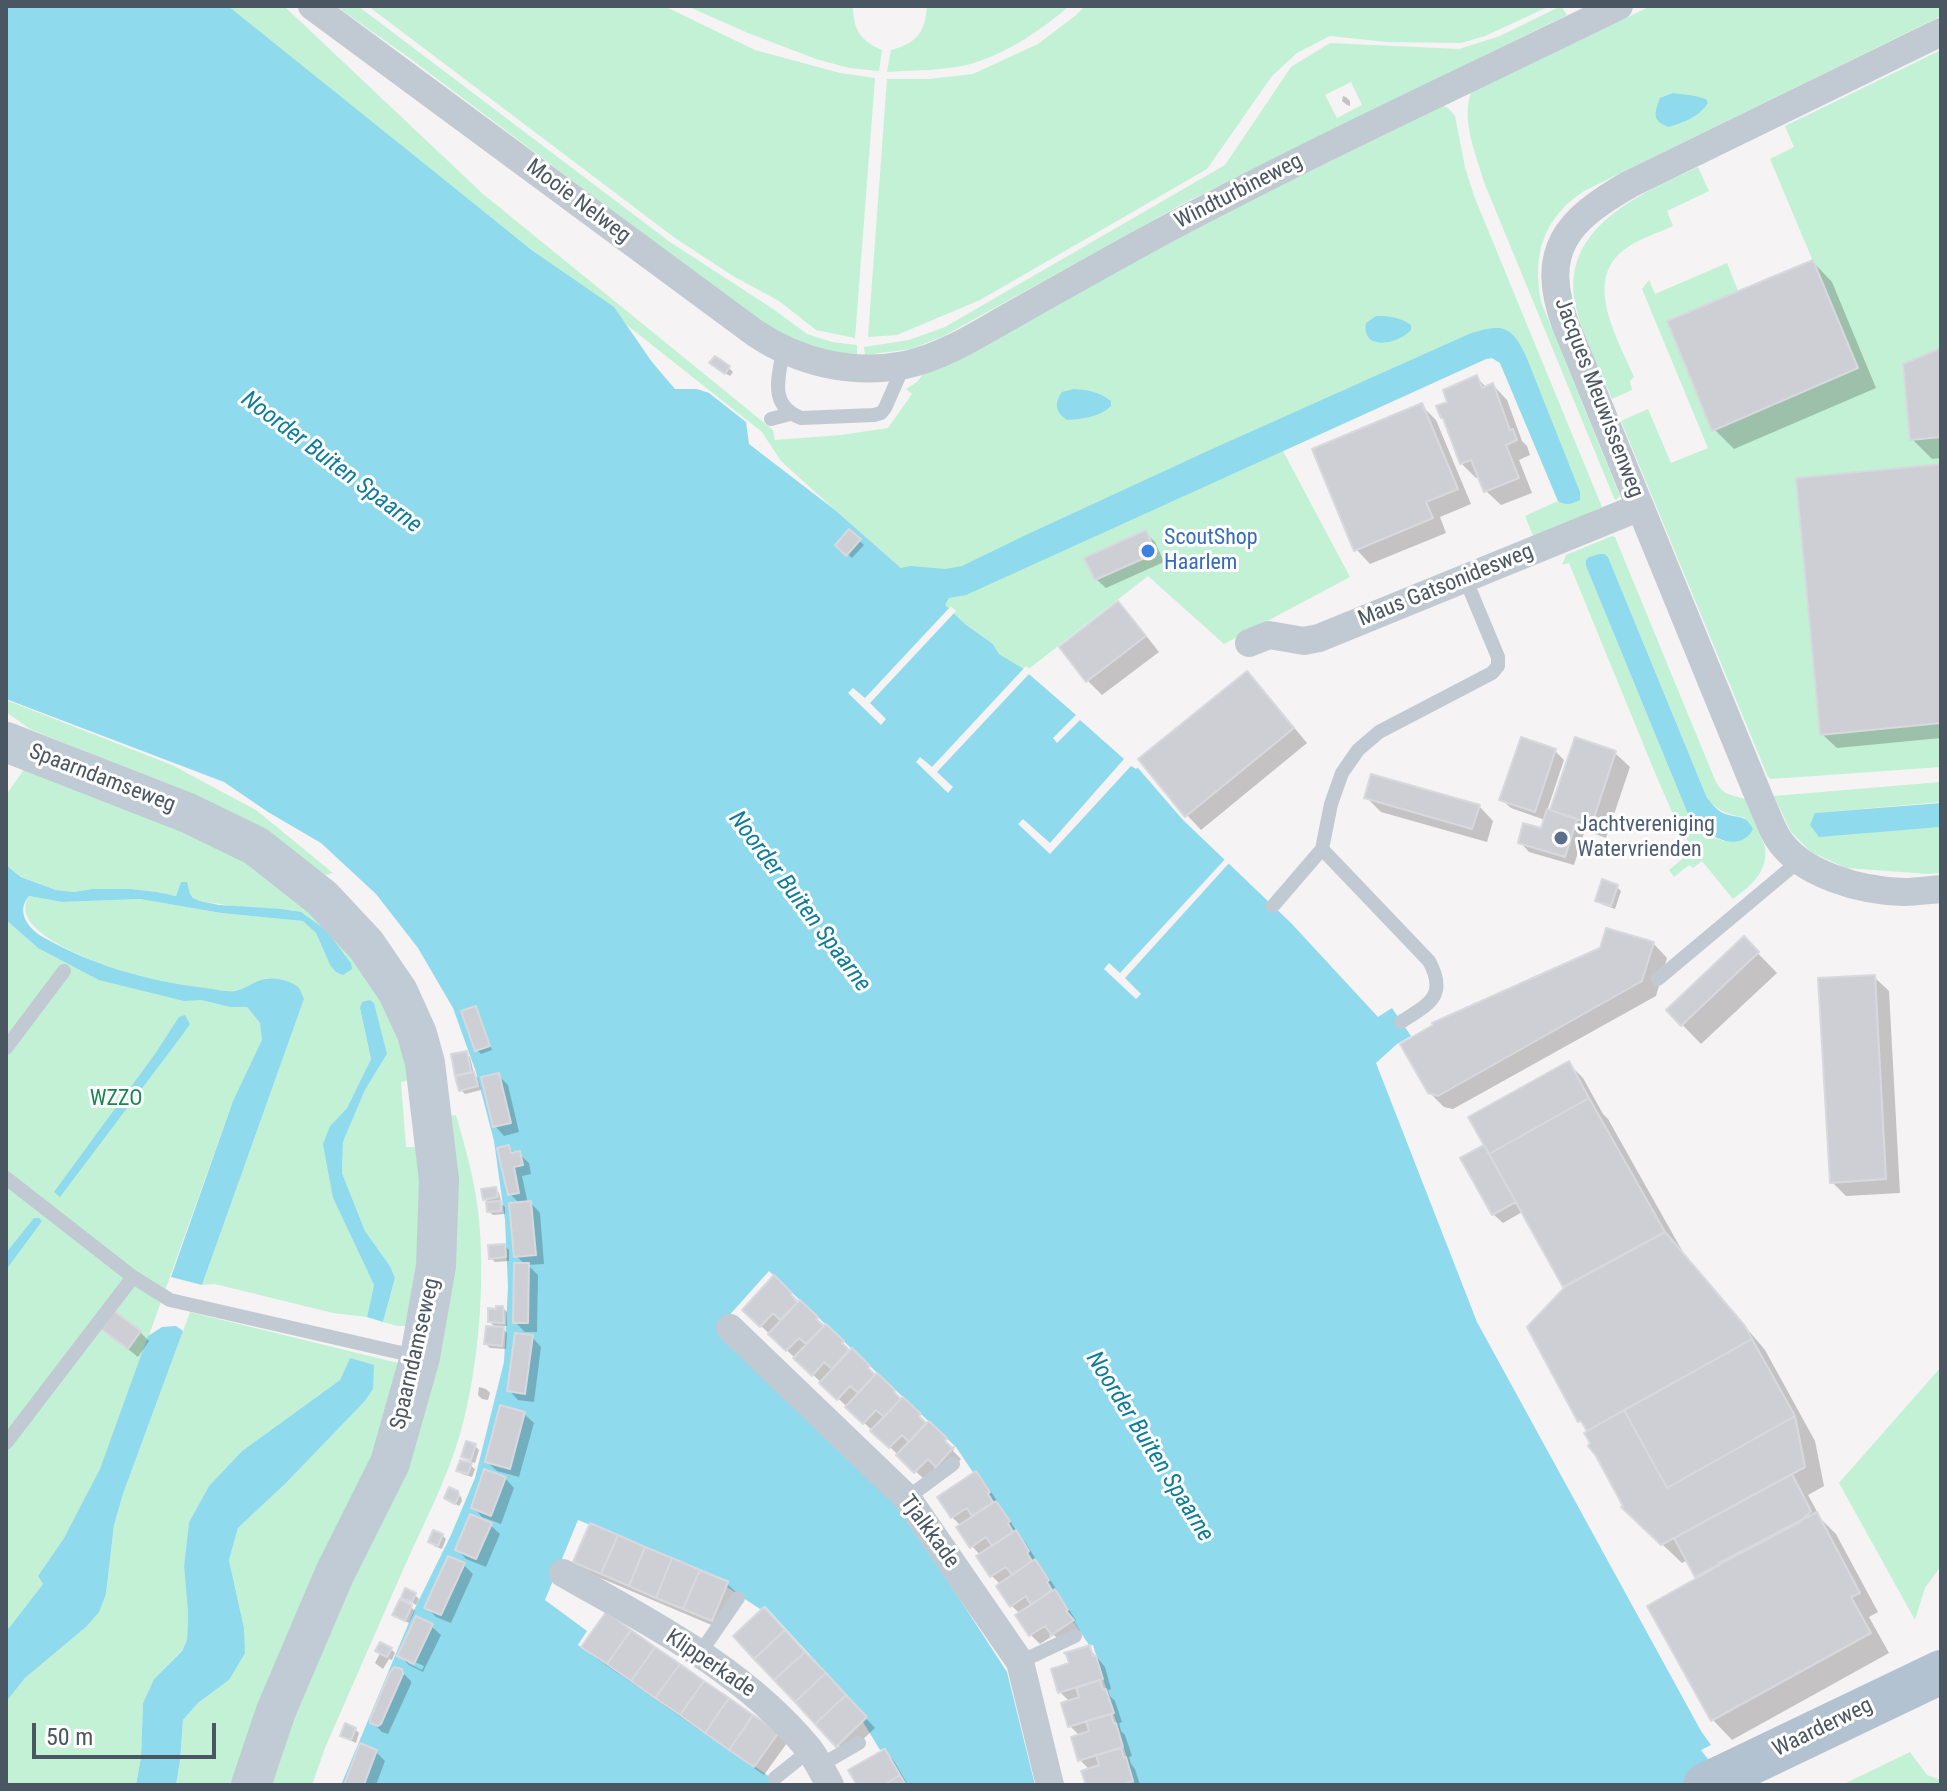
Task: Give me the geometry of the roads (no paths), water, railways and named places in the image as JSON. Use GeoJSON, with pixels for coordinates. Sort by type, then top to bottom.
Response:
{"type":"FeatureCollection","features":[{"type":"Feature","properties":{"kind":"main road","name":"Waarderweg"},"geometry":{"type":"LineString","coordinates":[[1705,1785],[1941,1672]]}},
{"type":"Feature","properties":{"kind":"main road","name":"Waarderweg"},"geometry":{"type":"LineString","coordinates":[[1766,1785],[1941,1701]]}},
{"type":"Feature","properties":{"kind":"street","name":"Mooie Nelweg"},"geometry":{"type":"LineString","coordinates":[[312,6],[745,326],[783,350],[810,361],[858,368]]}},
{"type":"Feature","properties":{"kind":"street","name":"Windturbineweg"},"geometry":{"type":"LineString","coordinates":[[858,368],[921,361],[962,343],[1246,187],[1619,6]]}},
{"type":"Feature","properties":{"kind":"street","name":"Jacques Meuwissenweg"},"geometry":{"type":"LineString","coordinates":[[1799,861],[1778,838],[1767,815],[1559,307],[1555,275],[1562,244],[1570,229],[1599,202],[1941,32]]}},
{"type":"Feature","properties":{"kind":"street","name":"Maus Gatsonidesweg"},"geometry":{"type":"LineString","coordinates":[[1249,643],[1269,635],[1304,641],[1319,638],[1640,507]]}},
{"type":"Feature","properties":{"kind":"street","name":"Spaarndamseweg"},"geometry":{"type":"LineString","coordinates":[[6,742],[188,813],[256,846],[322,898],[366,945],[398,992],[417,1034],[425,1063],[439,1180],[436,1266],[420,1357],[390,1463],[334,1575],[287,1683],[251,1785]]}},
{"type":"Feature","properties":{"kind":"street"},"geometry":{"type":"LineString","coordinates":[[1799,861],[1824,874],[1871,888],[1904,892],[1941,889]]}},
{"type":"Feature","properties":{"kind":"street","name":"Tjalkkade"},"geometry":{"type":"LineString","coordinates":[[730,1328],[907,1498],[1020,1662],[1050,1785]]}},
{"type":"Feature","properties":{"kind":"street","name":"Klipperkade"},"geometry":{"type":"LineString","coordinates":[[563,1573],[700,1653],[763,1700],[820,1767]]}},
{"type":"Feature","properties":{"kind":"lane"},"geometry":{"type":"LineString","coordinates":[[783,350],[779,397],[790,414],[801,418],[881,413],[904,365]]}},
{"type":"Feature","properties":{"kind":"lane"},"geometry":{"type":"LineString","coordinates":[[771,419],[790,414]]}},
{"type":"Feature","properties":{"kind":"lane"},"geometry":{"type":"LineString","coordinates":[[1273,906],[1322,849],[1331,804],[1342,773],[1358,750],[1379,732],[1492,673],[1498,666],[1498,657],[1465,578]]}},
{"type":"Feature","properties":{"kind":"lane"},"geometry":{"type":"LineString","coordinates":[[1322,849],[1429,961],[1438,977],[1436,993],[1425,1006],[1401,1022]]}},
{"type":"Feature","properties":{"kind":"lane"},"geometry":{"type":"LineString","coordinates":[[1658,979],[1799,861]]}},
{"type":"Feature","properties":{"kind":"lane"},"geometry":{"type":"LineString","coordinates":[[6,1048],[64,971]]}},
{"type":"Feature","properties":{"kind":"lane"},"geometry":{"type":"LineString","coordinates":[[6,1178],[133,1277],[170,1300],[420,1357]]}},
{"type":"Feature","properties":{"kind":"lane"},"geometry":{"type":"LineString","coordinates":[[6,1443],[133,1277]]}},
{"type":"Feature","properties":{"kind":"lane"},"geometry":{"type":"LineString","coordinates":[[907,1498],[953,1464]]}},
{"type":"Feature","properties":{"kind":"lane"},"geometry":{"type":"LineString","coordinates":[[700,1653],[738,1598]]}},
{"type":"Feature","properties":{"kind":"lane"},"geometry":{"type":"LineString","coordinates":[[1020,1662],[1075,1636]]}},
{"type":"Feature","properties":{"kind":"lane"},"geometry":{"type":"LineString","coordinates":[[775,1778],[820,1767],[859,1743]]}},
{"type":"Feature","properties":{"kind":"water","name":"Noorder Buiten Spaarne"},"geometry":{"type":"Polygon","coordinates":[[[6,6],[228,6],[533,251],[614,307],[675,389],[697,389],[709,393],[746,422],[749,444],[835,510],[901,568],[945,569],[962,566],[1469,334],[1497,328],[1510,332],[1526,356],[1580,492],[1580,500],[1566,504],[1558,501],[1500,363],[1492,358],[966,595],[949,598],[945,605],[993,644],[999,654],[1022,668],[1131,760],[1183,820],[1291,923],[1378,1017],[1392,1008],[1411,1036],[1376,1063],[1477,1322],[1711,1745],[1701,1750],[1728,1785],[1135,1785],[1093,1645],[1089,1645],[956,1447],[769,1271],[717,1329],[898,1504],[1007,1672],[1035,1785],[907,1785],[885,1748],[880,1750],[863,1722],[867,1717],[765,1606],[760,1609],[727,1587],[729,1581],[578,1520],[545,1600],[587,1631],[578,1645],[770,1777],[773,1785],[341,1785],[415,1608],[475,1478],[504,1362],[508,1287],[505,1220],[494,1141],[476,1072],[453,1008],[418,948],[376,894],[321,843],[224,782],[6,699],[6,6]]]}},
{"type":"Feature","properties":{"kind":"water"},"geometry":{"type":"Polygon","coordinates":[[[1673,93],[1706,99],[1708,103],[1696,115],[1669,127],[1657,119],[1656,113],[1660,98],[1673,93]]]}},
{"type":"Feature","properties":{"kind":"water"},"geometry":{"type":"Polygon","coordinates":[[[1376,316],[1403,320],[1411,325],[1411,330],[1390,342],[1375,342],[1366,332],[1366,323],[1376,316]]]}},
{"type":"Feature","properties":{"kind":"water"},"geometry":{"type":"Polygon","coordinates":[[[1074,389],[1103,395],[1111,401],[1111,406],[1096,415],[1067,420],[1058,411],[1058,400],[1062,392],[1074,389]]]}},
{"type":"Feature","properties":{"kind":"water"},"geometry":{"type":"Polygon","coordinates":[[[1599,554],[1608,557],[1707,798],[1721,812],[1743,818],[1750,824],[1753,829],[1747,837],[1731,842],[1722,840],[1690,819],[1586,566],[1589,557],[1599,554]]]}},
{"type":"Feature","properties":{"kind":"water"},"geometry":{"type":"Polygon","coordinates":[[[1941,803],[1941,827],[1819,837],[1810,825],[1815,813],[1941,803]]]}},
{"type":"Feature","properties":{"kind":"water"},"geometry":{"type":"Polygon","coordinates":[[[6,865],[21,877],[56,890],[131,889],[176,896],[181,882],[187,882],[190,894],[200,901],[301,912],[327,931],[351,963],[352,969],[343,975],[336,972],[316,933],[303,921],[221,913],[140,899],[62,902],[29,896],[25,902],[25,918],[41,936],[120,970],[162,981],[228,991],[239,990],[264,979],[292,983],[300,990],[304,999],[202,1285],[171,1277],[233,1101],[262,1040],[260,1023],[247,1007],[230,1007],[201,1000],[184,1001],[99,980],[38,948],[6,920],[6,865]]]}},
{"type":"Feature","properties":{"kind":"water"},"geometry":{"type":"Polygon","coordinates":[[[370,1000],[374,1003],[387,1054],[365,1090],[343,1142],[342,1173],[365,1231],[395,1278],[383,1322],[367,1317],[374,1285],[333,1198],[323,1144],[330,1126],[347,1108],[371,1059],[360,1008],[362,1002],[370,1000]]]}},
{"type":"Feature","properties":{"kind":"water"},"geometry":{"type":"Polygon","coordinates":[[[185,1015],[190,1024],[60,1197],[54,1192],[179,1017],[185,1015]]]}},
{"type":"Feature","properties":{"kind":"water"},"geometry":{"type":"Polygon","coordinates":[[[34,1218],[42,1221],[6,1270],[6,1253],[34,1218]]]}},
{"type":"Feature","properties":{"kind":"water"},"geometry":{"type":"Polygon","coordinates":[[[176,1326],[183,1331],[114,1525],[106,1594],[99,1612],[86,1627],[25,1678],[6,1702],[6,1627],[9,1628],[43,1584],[38,1576],[64,1538],[100,1469],[148,1336],[162,1327],[176,1326]]]}},
{"type":"Feature","properties":{"kind":"water"},"geometry":{"type":"Polygon","coordinates":[[[350,1358],[374,1365],[373,1389],[286,1483],[238,1528],[229,1560],[244,1628],[245,1653],[229,1680],[198,1703],[183,1720],[176,1785],[136,1785],[141,1757],[143,1703],[154,1679],[182,1651],[187,1640],[184,1566],[189,1522],[209,1486],[242,1451],[340,1380],[350,1358]]]}},
{"type":"Feature","properties":{"kind":"place","name":"ScoutShop Haarlem"},"geometry":{"type":"Point","coordinates":[1148,551]}},
{"type":"Feature","properties":{"kind":"place","name":"Jachtvereniging Watervrienden"},"geometry":{"type":"Point","coordinates":[1561,838]}},
{"type":"Feature","properties":{"kind":"park label","name":"WZZO"},"geometry":{"type":"Point","coordinates":[116,1099]}}]}
